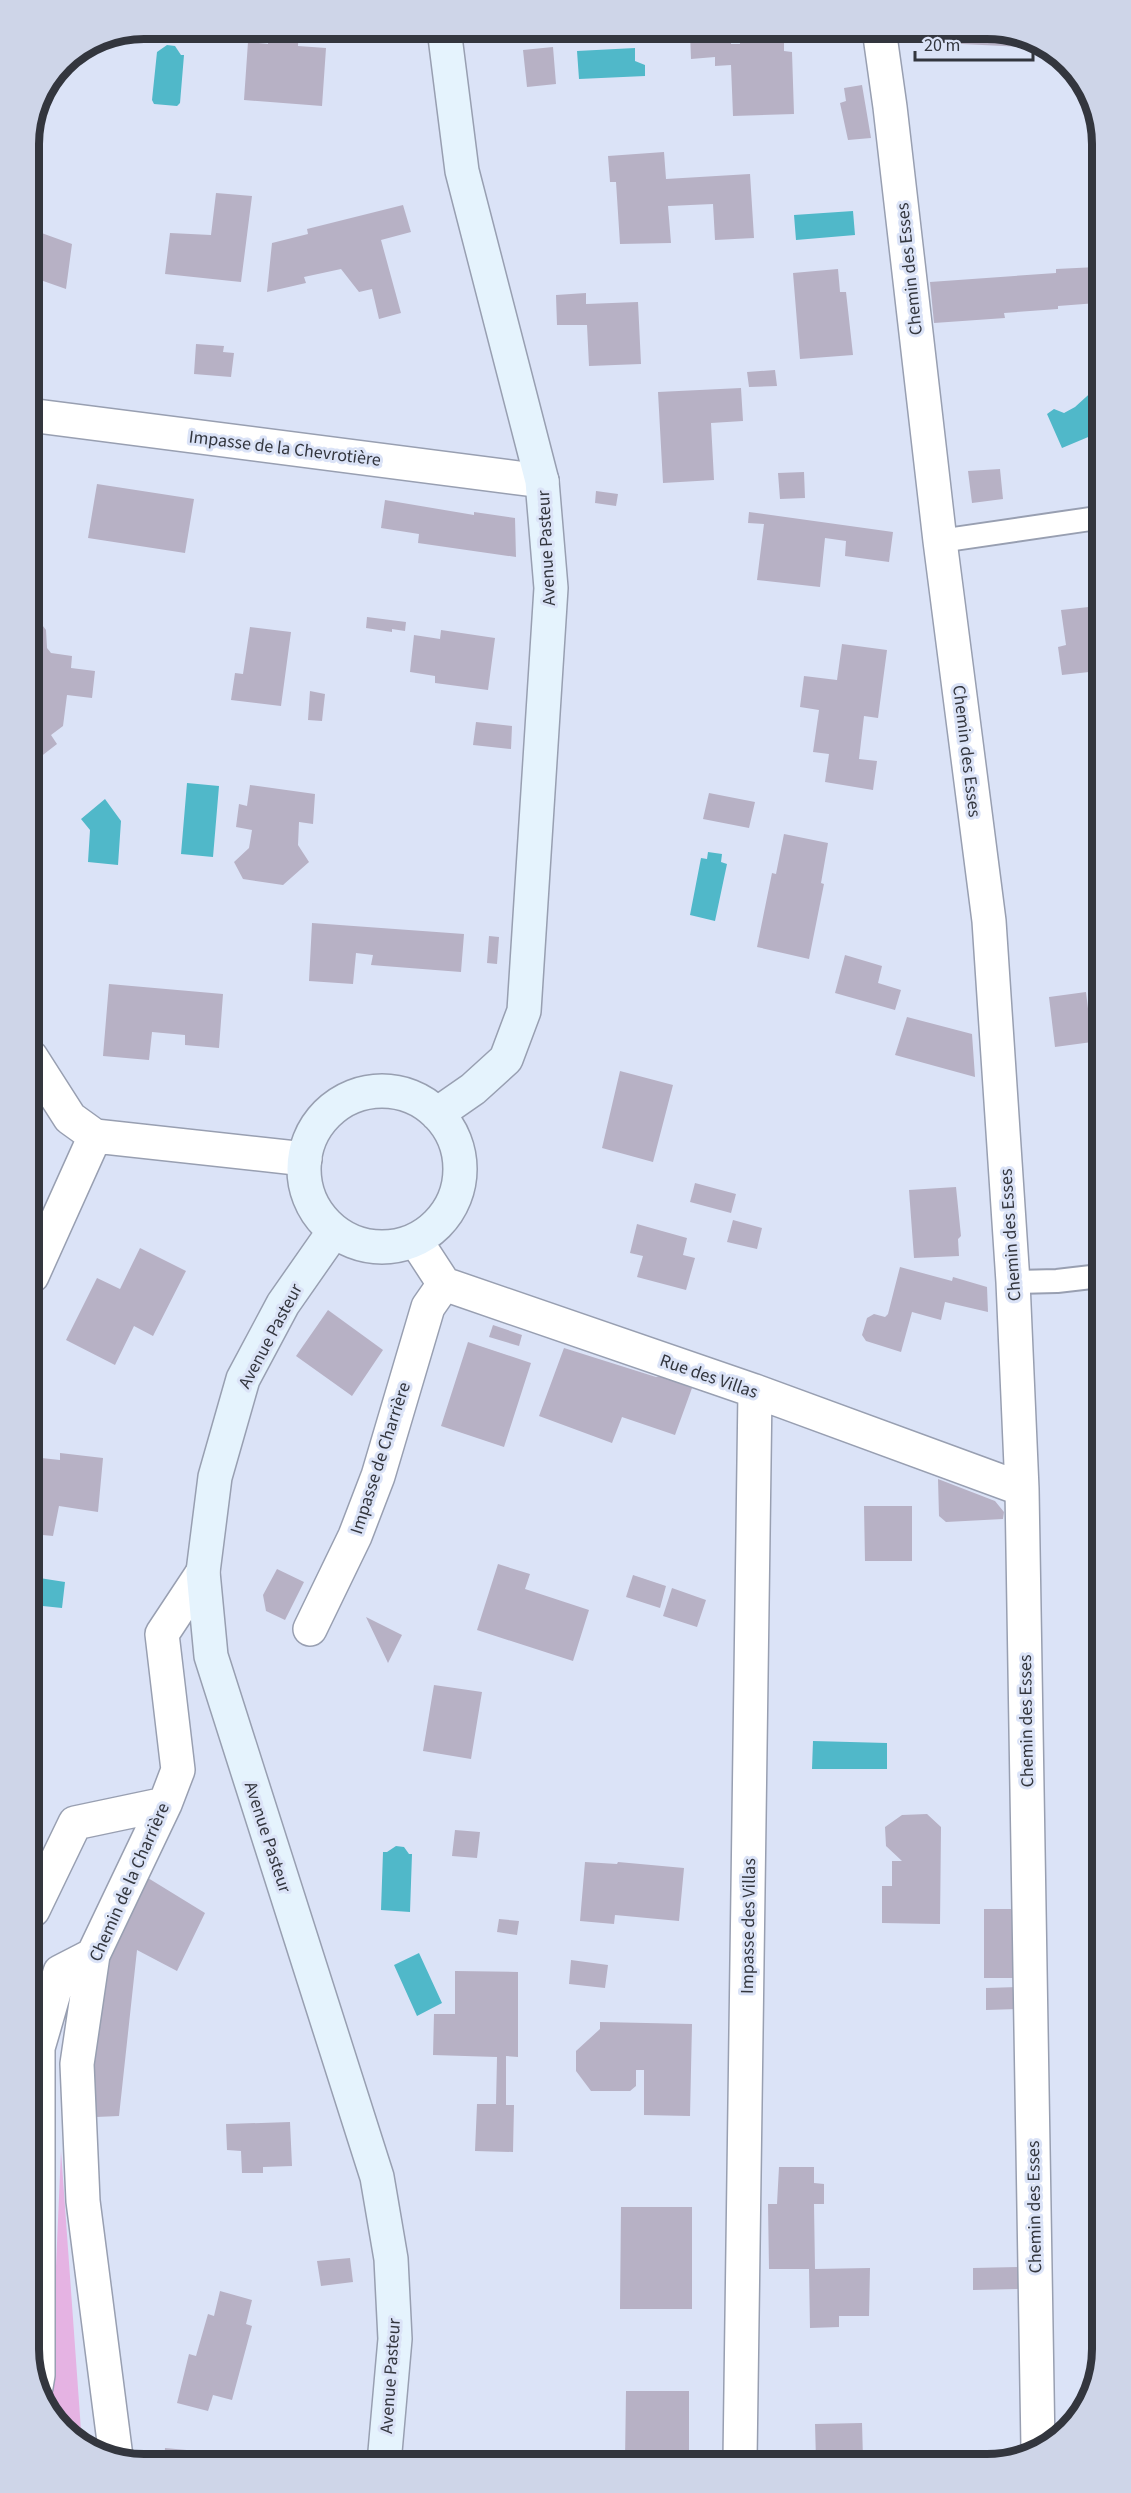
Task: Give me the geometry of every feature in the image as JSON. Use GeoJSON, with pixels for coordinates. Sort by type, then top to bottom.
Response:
{"type":"FeatureCollection","features":[{"type":"Feature","properties":{"kind":"main road","name":"Avenue Pasteur"},"geometry":{"type":"LineString","coordinates":[[437,1114],[473,1089],[506,1059],[524,1011],[551,588],[542,481],[462,171],[445,39]]}},
{"type":"Feature","properties":{"kind":"main road"},"geometry":{"type":"LineString","coordinates":[[382,1091],[409,1096],[437,1114],[453,1136],[460,1173],[454,1200],[438,1224],[416,1240],[387,1248],[359,1245],[334,1232],[315,1211],[306,1190],[305,1159],[308,1140],[323,1117],[336,1106],[360,1094],[382,1091]]}},
{"type":"Feature","properties":{"kind":"main road","name":"Avenue Pasteur"},"geometry":{"type":"LineString","coordinates":[[334,1232],[283,1304],[243,1380],[215,1477],[204,1572],[211,1656],[377,2176],[391,2259],[395,2339],[385,2454]]}},
{"type":"Feature","properties":{"kind":"street","name":"Chemin des Esses"},"geometry":{"type":"LineString","coordinates":[[881,39],[891,107],[940,541],[989,921],[1013,1282],[1022,1488],[1038,2440]]}},
{"type":"Feature","properties":{"kind":"street","name":"Impasse de la Chevrotière"},"geometry":{"type":"LineString","coordinates":[[39,416],[542,481]]}},
{"type":"Feature","properties":{"kind":"street"},"geometry":{"type":"LineString","coordinates":[[39,1070],[70,1118],[95,1136],[305,1159]]}},
{"type":"Feature","properties":{"kind":"street"},"geometry":{"type":"LineString","coordinates":[[39,1260],[95,1136]]}},
{"type":"Feature","properties":{"kind":"street"},"geometry":{"type":"LineString","coordinates":[[416,1240],[444,1284]]}},
{"type":"Feature","properties":{"kind":"street","name":"Rue des Villas"},"geometry":{"type":"LineString","coordinates":[[444,1284],[755,1391],[1022,1488]]}},
{"type":"Feature","properties":{"kind":"street","name":"Impasse de Charrière"},"geometry":{"type":"LineString","coordinates":[[310,1629],[355,1536],[378,1476],[428,1307],[444,1284]]}},
{"type":"Feature","properties":{"kind":"street","name":"Impasse des Villas"},"geometry":{"type":"LineString","coordinates":[[740,2454],[755,1391]]}},
{"type":"Feature","properties":{"kind":"street","name":"Chemin de la Charrière"},"geometry":{"type":"LineString","coordinates":[[115,2449],[83,2201],[77,2064],[93,1955],[165,1804],[178,1770],[162,1634],[204,1572]]}},
{"type":"Feature","properties":{"kind":"street"},"geometry":{"type":"LineString","coordinates":[[39,1898],[75,1823],[165,1804]]}},
{"type":"Feature","properties":{"kind":"street"},"geometry":{"type":"LineString","coordinates":[[39,2039],[60,1972],[93,1955]]}},
{"type":"Feature","properties":{"kind":"lane"},"geometry":{"type":"LineString","coordinates":[[940,541],[1092,519]]}},
{"type":"Feature","properties":{"kind":"lane"},"geometry":{"type":"LineString","coordinates":[[1013,1282],[1057,1281],[1092,1277]]}},
{"type":"Feature","properties":{"kind":"shaded area"},"geometry":{"type":"Polygon","coordinates":[[[61,2151],[81,2433],[57,2407],[49,2394],[61,2151]]]}},
{"type":"Feature","properties":{"kind":"water"},"geometry":{"type":"Polygon","coordinates":[[[167,45],[175,46],[181,55],[184,55],[180,103],[177,106],[154,104],[152,100],[157,52],[167,45]]]}},
{"type":"Feature","properties":{"kind":"water"},"geometry":{"type":"Polygon","coordinates":[[[635,48],[635,61],[645,65],[645,76],[579,79],[577,51],[635,48]]]}},
{"type":"Feature","properties":{"kind":"water"},"geometry":{"type":"Polygon","coordinates":[[[853,211],[855,235],[796,240],[794,215],[853,211]]]}},
{"type":"Feature","properties":{"kind":"water"},"geometry":{"type":"Polygon","coordinates":[[[1092,392],[1092,435],[1062,448],[1047,414],[1054,409],[1064,413],[1075,407],[1092,392]]]}},
{"type":"Feature","properties":{"kind":"water"},"geometry":{"type":"Polygon","coordinates":[[[187,783],[219,786],[213,857],[181,854],[187,783]]]}},
{"type":"Feature","properties":{"kind":"water"},"geometry":{"type":"Polygon","coordinates":[[[105,799],[121,821],[118,865],[88,862],[90,830],[81,819],[105,799]]]}},
{"type":"Feature","properties":{"kind":"water"},"geometry":{"type":"Polygon","coordinates":[[[708,852],[722,854],[721,862],[727,864],[715,921],[690,915],[701,858],[707,859],[708,852]]]}},
{"type":"Feature","properties":{"kind":"water"},"geometry":{"type":"Polygon","coordinates":[[[39,1578],[65,1582],[62,1608],[39,1606],[39,1578]]]}},
{"type":"Feature","properties":{"kind":"water"},"geometry":{"type":"Polygon","coordinates":[[[813,1741],[887,1743],[887,1769],[812,1769],[813,1741]]]}},
{"type":"Feature","properties":{"kind":"water"},"geometry":{"type":"Polygon","coordinates":[[[396,1846],[404,1847],[409,1854],[412,1854],[410,1912],[381,1910],[383,1852],[396,1846]]]}},
{"type":"Feature","properties":{"kind":"water"},"geometry":{"type":"Polygon","coordinates":[[[419,1953],[442,2003],[417,2016],[394,1965],[419,1953]]]}},
{"type":"Feature","properties":{"kind":"building"},"geometry":{"type":"Polygon","coordinates":[[[268,39],[298,39],[298,46],[326,48],[322,106],[244,100],[248,42],[268,44],[268,39]]]}},
{"type":"Feature","properties":{"kind":"building"},"geometry":{"type":"Polygon","coordinates":[[[690,39],[731,39],[731,44],[740,44],[740,39],[784,39],[784,51],[792,52],[794,114],[733,116],[731,65],[715,66],[715,57],[691,59],[690,39]]]}},
{"type":"Feature","properties":{"kind":"building"},"geometry":{"type":"Polygon","coordinates":[[[901,39],[994,39],[1026,47],[901,41],[901,39]]]}},
{"type":"Feature","properties":{"kind":"building"},"geometry":{"type":"Polygon","coordinates":[[[553,47],[556,84],[527,87],[523,50],[553,47]]]}},
{"type":"Feature","properties":{"kind":"building"},"geometry":{"type":"Polygon","coordinates":[[[862,85],[871,138],[848,140],[840,103],[846,101],[844,88],[862,85]]]}},
{"type":"Feature","properties":{"kind":"building"},"geometry":{"type":"Polygon","coordinates":[[[664,152],[666,179],[750,174],[754,238],[715,240],[713,204],[668,206],[671,243],[620,244],[616,182],[610,182],[608,156],[664,152]]]}},
{"type":"Feature","properties":{"kind":"building"},"geometry":{"type":"Polygon","coordinates":[[[216,193],[252,196],[241,282],[165,274],[170,233],[211,235],[216,193]]]}},
{"type":"Feature","properties":{"kind":"building"},"geometry":{"type":"Polygon","coordinates":[[[403,205],[411,232],[381,240],[401,313],[379,319],[372,289],[359,292],[341,269],[304,277],[306,283],[267,292],[272,243],[308,234],[307,229],[403,205]]]}},
{"type":"Feature","properties":{"kind":"building"},"geometry":{"type":"Polygon","coordinates":[[[39,232],[72,244],[66,289],[39,280],[39,232]]]}},
{"type":"Feature","properties":{"kind":"building"},"geometry":{"type":"Polygon","coordinates":[[[1092,267],[1092,303],[1058,306],[1058,309],[1004,313],[1005,318],[934,323],[930,282],[1056,273],[1056,269],[1092,267]]]}},
{"type":"Feature","properties":{"kind":"building"},"geometry":{"type":"Polygon","coordinates":[[[838,269],[840,292],[846,292],[853,355],[800,359],[793,273],[838,269]]]}},
{"type":"Feature","properties":{"kind":"building"},"geometry":{"type":"Polygon","coordinates":[[[586,293],[586,304],[638,302],[641,364],[589,366],[587,325],[557,325],[556,295],[586,293]]]}},
{"type":"Feature","properties":{"kind":"building"},"geometry":{"type":"Polygon","coordinates":[[[196,344],[224,346],[223,352],[234,353],[231,377],[194,374],[196,344]]]}},
{"type":"Feature","properties":{"kind":"building"},"geometry":{"type":"Polygon","coordinates":[[[775,370],[777,386],[749,387],[747,372],[775,370]]]}},
{"type":"Feature","properties":{"kind":"building"},"geometry":{"type":"Polygon","coordinates":[[[741,388],[743,421],[711,423],[714,480],[663,483],[658,392],[741,388]]]}},
{"type":"Feature","properties":{"kind":"building"},"geometry":{"type":"Polygon","coordinates":[[[1000,469],[1003,499],[972,503],[968,471],[1000,469]]]}},
{"type":"Feature","properties":{"kind":"building"},"geometry":{"type":"Polygon","coordinates":[[[804,472],[805,498],[780,499],[778,473],[804,472]]]}},
{"type":"Feature","properties":{"kind":"building"},"geometry":{"type":"Polygon","coordinates":[[[97,484],[194,499],[185,553],[88,538],[97,484]]]}},
{"type":"Feature","properties":{"kind":"building"},"geometry":{"type":"Polygon","coordinates":[[[596,491],[618,494],[616,506],[595,503],[596,491]]]}},
{"type":"Feature","properties":{"kind":"building"},"geometry":{"type":"Polygon","coordinates":[[[385,500],[474,515],[474,512],[515,518],[516,557],[418,543],[419,534],[381,528],[385,500]]]}},
{"type":"Feature","properties":{"kind":"building"},"geometry":{"type":"Polygon","coordinates":[[[749,512],[893,532],[889,562],[845,556],[846,541],[825,538],[820,587],[757,580],[764,524],[748,523],[749,512]]]}},
{"type":"Feature","properties":{"kind":"building"},"geometry":{"type":"Polygon","coordinates":[[[1092,607],[1092,672],[1062,675],[1058,647],[1066,645],[1061,610],[1092,607]]]}},
{"type":"Feature","properties":{"kind":"building"},"geometry":{"type":"Polygon","coordinates":[[[367,617],[406,622],[405,631],[392,629],[392,632],[366,628],[367,617]]]}},
{"type":"Feature","properties":{"kind":"building"},"geometry":{"type":"Polygon","coordinates":[[[39,621],[46,630],[47,648],[51,653],[72,656],[71,668],[95,671],[92,698],[67,695],[63,726],[51,735],[57,744],[39,758],[39,621]]]}},
{"type":"Feature","properties":{"kind":"building"},"geometry":{"type":"Polygon","coordinates":[[[250,627],[291,632],[281,706],[231,700],[235,673],[243,674],[250,627]]]}},
{"type":"Feature","properties":{"kind":"building"},"geometry":{"type":"Polygon","coordinates":[[[441,630],[495,638],[488,690],[435,683],[435,676],[410,672],[414,635],[440,639],[441,630]]]}},
{"type":"Feature","properties":{"kind":"building"},"geometry":{"type":"Polygon","coordinates":[[[842,644],[887,650],[878,718],[864,716],[859,759],[877,761],[873,790],[825,782],[829,754],[813,752],[819,710],[800,707],[804,676],[837,680],[842,644]]]}},
{"type":"Feature","properties":{"kind":"building"},"geometry":{"type":"Polygon","coordinates":[[[310,691],[325,694],[322,721],[308,720],[310,691]]]}},
{"type":"Feature","properties":{"kind":"building"},"geometry":{"type":"Polygon","coordinates":[[[476,722],[512,726],[511,749],[473,745],[476,722]]]}},
{"type":"Feature","properties":{"kind":"building"},"geometry":{"type":"Polygon","coordinates":[[[250,785],[315,794],[313,824],[299,822],[298,845],[309,862],[283,885],[243,879],[234,862],[249,848],[252,830],[236,827],[239,804],[247,806],[250,785]]]}},
{"type":"Feature","properties":{"kind":"building"},"geometry":{"type":"Polygon","coordinates":[[[709,793],[755,802],[749,828],[703,819],[709,793]]]}},
{"type":"Feature","properties":{"kind":"building"},"geometry":{"type":"Polygon","coordinates":[[[784,834],[828,843],[821,883],[824,884],[809,959],[757,947],[772,873],[776,874],[784,834]]]}},
{"type":"Feature","properties":{"kind":"building"},"geometry":{"type":"Polygon","coordinates":[[[312,923],[464,934],[461,972],[371,965],[373,955],[356,953],[353,984],[309,981],[312,923]]]}},
{"type":"Feature","properties":{"kind":"building"},"geometry":{"type":"Polygon","coordinates":[[[489,936],[499,937],[497,964],[487,963],[489,936]]]}},
{"type":"Feature","properties":{"kind":"building"},"geometry":{"type":"Polygon","coordinates":[[[845,955],[882,966],[878,983],[901,990],[895,1010],[835,993],[845,955]]]}},
{"type":"Feature","properties":{"kind":"building"},"geometry":{"type":"Polygon","coordinates":[[[109,984],[223,994],[219,1048],[185,1045],[185,1035],[152,1032],[149,1060],[103,1056],[109,984]]]}},
{"type":"Feature","properties":{"kind":"building"},"geometry":{"type":"Polygon","coordinates":[[[1086,992],[1092,1042],[1055,1047],[1049,997],[1086,992]]]}},
{"type":"Feature","properties":{"kind":"building"},"geometry":{"type":"Polygon","coordinates":[[[907,1017],[972,1034],[975,1077],[895,1055],[907,1017]]]}},
{"type":"Feature","properties":{"kind":"building"},"geometry":{"type":"Polygon","coordinates":[[[620,1071],[673,1085],[653,1162],[602,1148],[620,1071]]]}},
{"type":"Feature","properties":{"kind":"building"},"geometry":{"type":"Polygon","coordinates":[[[695,1183],[736,1194],[731,1213],[690,1202],[695,1183]]]}},
{"type":"Feature","properties":{"kind":"building"},"geometry":{"type":"Polygon","coordinates":[[[956,1187],[961,1236],[958,1239],[959,1256],[914,1258],[909,1190],[956,1187]]]}},
{"type":"Feature","properties":{"kind":"building"},"geometry":{"type":"Polygon","coordinates":[[[733,1220],[762,1228],[757,1249],[727,1242],[733,1220]]]}},
{"type":"Feature","properties":{"kind":"building"},"geometry":{"type":"Polygon","coordinates":[[[637,1224],[687,1238],[683,1255],[695,1258],[686,1290],[637,1277],[643,1256],[630,1253],[637,1224]]]}},
{"type":"Feature","properties":{"kind":"building"},"geometry":{"type":"Polygon","coordinates":[[[140,1248],[186,1271],[153,1336],[134,1326],[115,1365],[66,1340],[97,1278],[120,1289],[140,1248]]]}},
{"type":"Feature","properties":{"kind":"building"},"geometry":{"type":"Polygon","coordinates":[[[900,1267],[952,1281],[953,1277],[987,1287],[988,1312],[945,1302],[941,1320],[912,1312],[901,1352],[866,1341],[862,1335],[867,1318],[874,1314],[885,1317],[888,1314],[900,1267]]]}},
{"type":"Feature","properties":{"kind":"building"},"geometry":{"type":"Polygon","coordinates":[[[328,1310],[383,1350],[352,1396],[296,1356],[328,1310]]]}},
{"type":"Feature","properties":{"kind":"building"},"geometry":{"type":"Polygon","coordinates":[[[493,1325],[522,1335],[519,1346],[489,1337],[493,1325]]]}},
{"type":"Feature","properties":{"kind":"building"},"geometry":{"type":"Polygon","coordinates":[[[468,1342],[531,1363],[504,1447],[441,1426],[468,1342]]]}},
{"type":"Feature","properties":{"kind":"building"},"geometry":{"type":"Polygon","coordinates":[[[564,1348],[656,1377],[661,1376],[692,1388],[675,1435],[622,1417],[612,1443],[539,1416],[564,1348]]]}},
{"type":"Feature","properties":{"kind":"building"},"geometry":{"type":"Polygon","coordinates":[[[60,1453],[103,1458],[98,1512],[59,1506],[53,1536],[39,1535],[39,1458],[60,1460],[60,1453]]]}},
{"type":"Feature","properties":{"kind":"building"},"geometry":{"type":"Polygon","coordinates":[[[938,1479],[995,1501],[1004,1512],[1003,1519],[946,1522],[939,1516],[938,1479]]]}},
{"type":"Feature","properties":{"kind":"building"},"geometry":{"type":"Polygon","coordinates":[[[864,1506],[912,1506],[912,1561],[865,1561],[864,1506]]]}},
{"type":"Feature","properties":{"kind":"building"},"geometry":{"type":"Polygon","coordinates":[[[498,1564],[530,1574],[525,1589],[589,1610],[573,1661],[477,1630],[498,1564]]]}},
{"type":"Feature","properties":{"kind":"building"},"geometry":{"type":"Polygon","coordinates":[[[277,1569],[304,1582],[285,1620],[266,1611],[263,1595],[277,1569]]]}},
{"type":"Feature","properties":{"kind":"building"},"geometry":{"type":"Polygon","coordinates":[[[633,1575],[666,1586],[660,1608],[626,1597],[633,1575]]]}},
{"type":"Feature","properties":{"kind":"building"},"geometry":{"type":"Polygon","coordinates":[[[672,1588],[706,1600],[697,1627],[663,1616],[672,1588]]]}},
{"type":"Feature","properties":{"kind":"building"},"geometry":{"type":"Polygon","coordinates":[[[366,1617],[402,1635],[388,1663],[366,1617]]]}},
{"type":"Feature","properties":{"kind":"building"},"geometry":{"type":"Polygon","coordinates":[[[434,1685],[482,1692],[471,1759],[423,1751],[434,1685]]]}},
{"type":"Feature","properties":{"kind":"building"},"geometry":{"type":"Polygon","coordinates":[[[927,1814],[941,1827],[940,1924],[882,1923],[882,1886],[892,1886],[892,1861],[902,1861],[886,1846],[885,1827],[902,1815],[927,1814]]]}},
{"type":"Feature","properties":{"kind":"building"},"geometry":{"type":"Polygon","coordinates":[[[455,1830],[480,1832],[477,1858],[452,1856],[455,1830]]]}},
{"type":"Feature","properties":{"kind":"building"},"geometry":{"type":"Polygon","coordinates":[[[585,1862],[617,1864],[618,1862],[684,1868],[679,1921],[615,1915],[614,1924],[580,1921],[585,1862]]]}},
{"type":"Feature","properties":{"kind":"building"},"geometry":{"type":"Polygon","coordinates":[[[148,1878],[205,1913],[177,1971],[137,1950],[119,2116],[96,2117],[92,2064],[108,1942],[148,1878]]]}},
{"type":"Feature","properties":{"kind":"building"},"geometry":{"type":"Polygon","coordinates":[[[984,1909],[1014,1909],[1013,1978],[984,1978],[984,1909]]]}},
{"type":"Feature","properties":{"kind":"building"},"geometry":{"type":"Polygon","coordinates":[[[499,1919],[519,1921],[517,1935],[497,1932],[499,1919]]]}},
{"type":"Feature","properties":{"kind":"building"},"geometry":{"type":"Polygon","coordinates":[[[571,1960],[608,1965],[605,1988],[569,1984],[571,1960]]]}},
{"type":"Feature","properties":{"kind":"building"},"geometry":{"type":"Polygon","coordinates":[[[455,1971],[518,1972],[518,2057],[506,2056],[506,2105],[514,2105],[513,2152],[475,2151],[477,2104],[496,2104],[497,2057],[433,2055],[434,2014],[455,2014],[455,1971]]]}},
{"type":"Feature","properties":{"kind":"building"},"geometry":{"type":"Polygon","coordinates":[[[1020,1987],[1020,2009],[986,2010],[986,1988],[1020,1987]]]}},
{"type":"Feature","properties":{"kind":"building"},"geometry":{"type":"Polygon","coordinates":[[[600,2022],[692,2024],[690,2116],[644,2115],[644,2070],[636,2070],[636,2086],[630,2091],[591,2091],[576,2071],[576,2051],[600,2029],[600,2022]]]}},
{"type":"Feature","properties":{"kind":"building"},"geometry":{"type":"Polygon","coordinates":[[[290,2122],[292,2166],[263,2167],[263,2173],[242,2173],[241,2151],[227,2150],[226,2124],[290,2122]]]}},
{"type":"Feature","properties":{"kind":"building"},"geometry":{"type":"Polygon","coordinates":[[[779,2167],[814,2167],[814,2183],[824,2184],[824,2204],[814,2204],[815,2269],[870,2268],[869,2316],[839,2316],[839,2327],[810,2328],[809,2269],[769,2269],[768,2204],[777,2204],[779,2167]]]}},
{"type":"Feature","properties":{"kind":"building"},"geometry":{"type":"Polygon","coordinates":[[[621,2207],[692,2207],[692,2309],[620,2309],[621,2207]]]}},
{"type":"Feature","properties":{"kind":"building"},"geometry":{"type":"Polygon","coordinates":[[[350,2258],[353,2282],[321,2286],[317,2261],[350,2258]]]}},
{"type":"Feature","properties":{"kind":"building"},"geometry":{"type":"Polygon","coordinates":[[[1018,2267],[1018,2289],[973,2290],[973,2268],[1018,2267]]]}},
{"type":"Feature","properties":{"kind":"building"},"geometry":{"type":"Polygon","coordinates":[[[220,2291],[252,2300],[246,2324],[252,2326],[232,2400],[213,2395],[208,2411],[177,2403],[189,2354],[196,2356],[208,2314],[214,2316],[220,2291]]]}},
{"type":"Feature","properties":{"kind":"building"},"geometry":{"type":"Polygon","coordinates":[[[626,2391],[689,2391],[689,2454],[625,2454],[626,2391]]]}},
{"type":"Feature","properties":{"kind":"building"},"geometry":{"type":"Polygon","coordinates":[[[862,2423],[863,2454],[816,2454],[815,2424],[862,2423]]]}},
{"type":"Feature","properties":{"kind":"building"},"geometry":{"type":"Polygon","coordinates":[[[165,2448],[219,2453],[219,2454],[165,2454],[165,2448]]]}}]}
